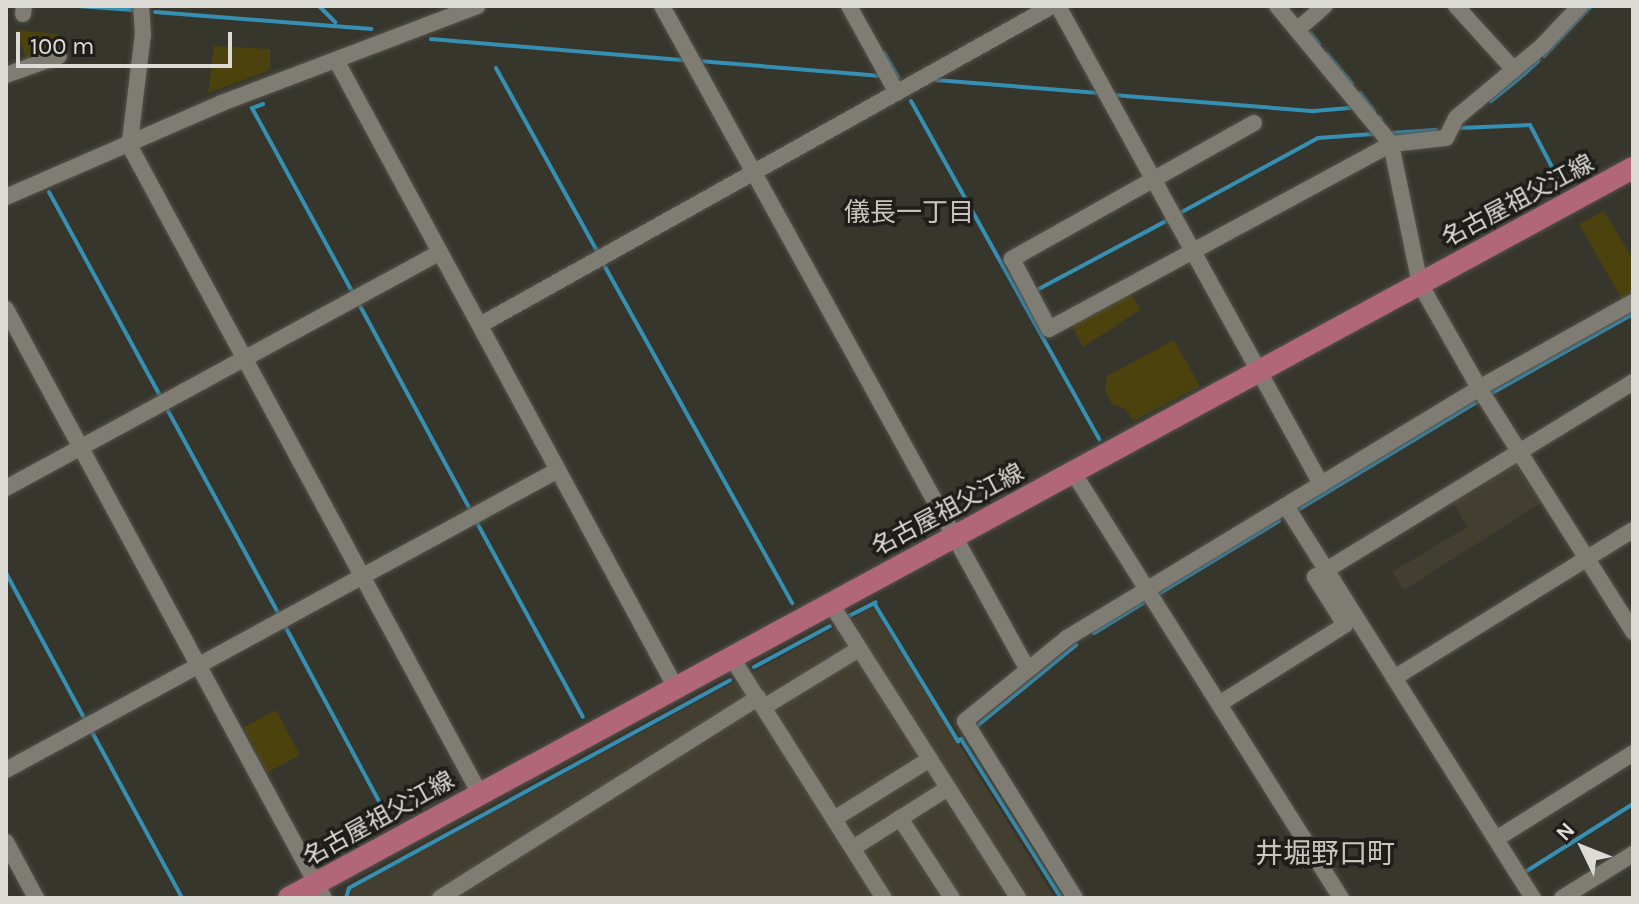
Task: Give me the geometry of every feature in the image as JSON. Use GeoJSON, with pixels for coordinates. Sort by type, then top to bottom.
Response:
{"type":"FeatureCollection","features":[{"type":"Feature","properties":{"kind":"main road","name":"名古屋祖父江線"},"geometry":{"type":"LineString","coordinates":[[289,898],[320,891],[480,794],[1633,168]]}},
{"type":"Feature","properties":{"kind":"street"},"geometry":{"type":"LineString","coordinates":[[141,6],[143,34],[129,142],[480,794]]}},
{"type":"Feature","properties":{"kind":"street"},"geometry":{"type":"LineString","coordinates":[[6,197],[129,142],[477,6]]}},
{"type":"Feature","properties":{"kind":"street"},"geometry":{"type":"LineString","coordinates":[[662,6],[1028,670]]}},
{"type":"Feature","properties":{"kind":"street"},"geometry":{"type":"LineString","coordinates":[[849,6],[897,93]]}},
{"type":"Feature","properties":{"kind":"street"},"geometry":{"type":"LineString","coordinates":[[480,325],[1055,6],[1321,484]]}},
{"type":"Feature","properties":{"kind":"street"},"geometry":{"type":"LineString","coordinates":[[1277,6],[1391,144],[1420,284],[1479,388],[1633,632]]}},
{"type":"Feature","properties":{"kind":"street"},"geometry":{"type":"LineString","coordinates":[[1297,30],[1325,6]]}},
{"type":"Feature","properties":{"kind":"street"},"geometry":{"type":"LineString","coordinates":[[1456,6],[1514,70]]}},
{"type":"Feature","properties":{"kind":"street"},"geometry":{"type":"LineString","coordinates":[[1254,123],[1012,259],[1049,329],[1391,144],[1446,138],[1456,118],[1514,70],[1571,9]]}},
{"type":"Feature","properties":{"kind":"street"},"geometry":{"type":"LineString","coordinates":[[6,75],[59,56]]}},
{"type":"Feature","properties":{"kind":"street"},"geometry":{"type":"LineString","coordinates":[[336,60],[676,688]]}},
{"type":"Feature","properties":{"kind":"street"},"geometry":{"type":"LineString","coordinates":[[6,488],[440,252]]}},
{"type":"Feature","properties":{"kind":"street"},"geometry":{"type":"LineString","coordinates":[[1075,898],[965,721],[1067,638],[1479,388],[1633,302]]}},
{"type":"Feature","properties":{"kind":"street"},"geometry":{"type":"LineString","coordinates":[[6,309],[320,891]]}},
{"type":"Feature","properties":{"kind":"street"},"geometry":{"type":"LineString","coordinates":[[1219,704],[1345,625],[1315,577],[1633,382]]}},
{"type":"Feature","properties":{"kind":"street"},"geometry":{"type":"LineString","coordinates":[[6,770],[558,470]]}},
{"type":"Feature","properties":{"kind":"street"},"geometry":{"type":"LineString","coordinates":[[1073,472],[1341,898]]}},
{"type":"Feature","properties":{"kind":"street"},"geometry":{"type":"LineString","coordinates":[[1286,506],[1533,898]]}},
{"type":"Feature","properties":{"kind":"street"},"geometry":{"type":"LineString","coordinates":[[1394,678],[1633,530]]}},
{"type":"Feature","properties":{"kind":"street"},"geometry":{"type":"LineString","coordinates":[[831,604],[1018,898]]}},
{"type":"Feature","properties":{"kind":"street"},"geometry":{"type":"LineString","coordinates":[[440,898],[761,703],[859,649]]}},
{"type":"Feature","properties":{"kind":"street"},"geometry":{"type":"LineString","coordinates":[[732,658],[884,898]]}},
{"type":"Feature","properties":{"kind":"street"},"geometry":{"type":"LineString","coordinates":[[1496,839],[1633,753]]}},
{"type":"Feature","properties":{"kind":"street"},"geometry":{"type":"LineString","coordinates":[[834,819],[930,759]]}},
{"type":"Feature","properties":{"kind":"street"},"geometry":{"type":"LineString","coordinates":[[853,848],[948,788]]}},
{"type":"Feature","properties":{"kind":"street"},"geometry":{"type":"LineString","coordinates":[[900,818],[952,898]]}},
{"type":"Feature","properties":{"kind":"street"},"geometry":{"type":"LineString","coordinates":[[6,842],[36,898]]}},
{"type":"Feature","properties":{"kind":"street"},"geometry":{"type":"LineString","coordinates":[[1562,898],[1633,854]]}},
{"type":"Feature","properties":{"kind":"shaded area"},"geometry":{"type":"Polygon","coordinates":[[[16,30],[58,34],[59,53],[28,64],[16,30]]]}},
{"type":"Feature","properties":{"kind":"shaded area"},"geometry":{"type":"Polygon","coordinates":[[[214,46],[270,49],[270,70],[208,93],[214,46]]]}},
{"type":"Feature","properties":{"kind":"shaded area"},"geometry":{"type":"Polygon","coordinates":[[[1604,211],[1633,259],[1633,295],[1623,301],[1579,224],[1604,211]]]}},
{"type":"Feature","properties":{"kind":"shaded area"},"geometry":{"type":"Polygon","coordinates":[[[1131,293],[1140,310],[1083,347],[1071,324],[1131,293]]]}},
{"type":"Feature","properties":{"kind":"shaded area"},"geometry":{"type":"Polygon","coordinates":[[[1174,340],[1200,386],[1133,421],[1126,409],[1112,404],[1105,389],[1107,376],[1174,340]]]}},
{"type":"Feature","properties":{"kind":"shaded area"},"geometry":{"type":"Polygon","coordinates":[[[1511,463],[1517,465],[1541,503],[1404,590],[1392,572],[1467,527],[1451,499],[1511,463]]]}},
{"type":"Feature","properties":{"kind":"shaded area"},"geometry":{"type":"Polygon","coordinates":[[[873,607],[1055,898],[349,898],[351,889],[873,607]]]}},
{"type":"Feature","properties":{"kind":"shaded area"},"geometry":{"type":"Polygon","coordinates":[[[276,710],[300,755],[267,772],[243,727],[276,710]]]}},
{"type":"Feature","properties":{"kind":"waterway"},"geometry":{"type":"LineString","coordinates":[[78,6],[134,10]]}},
{"type":"Feature","properties":{"kind":"waterway"},"geometry":{"type":"LineString","coordinates":[[319,6],[335,22]]}},
{"type":"Feature","properties":{"kind":"waterway"},"geometry":{"type":"LineString","coordinates":[[1544,56],[1591,6]]}},
{"type":"Feature","properties":{"kind":"waterway"},"geometry":{"type":"LineString","coordinates":[[155,12],[371,29]]}},
{"type":"Feature","properties":{"kind":"waterway"},"geometry":{"type":"LineString","coordinates":[[1310,33],[1319,44]]}},
{"type":"Feature","properties":{"kind":"waterway"},"geometry":{"type":"LineString","coordinates":[[431,39],[681,60]]}},
{"type":"Feature","properties":{"kind":"waterway"},"geometry":{"type":"LineString","coordinates":[[884,53],[898,77]]}},
{"type":"Feature","properties":{"kind":"waterway"},"geometry":{"type":"LineString","coordinates":[[1327,54],[1352,84]]}},
{"type":"Feature","properties":{"kind":"waterway"},"geometry":{"type":"LineString","coordinates":[[699,61],[881,76]]}},
{"type":"Feature","properties":{"kind":"waterway"},"geometry":{"type":"LineString","coordinates":[[1523,75],[1538,61]]}},
{"type":"Feature","properties":{"kind":"waterway"},"geometry":{"type":"LineString","coordinates":[[496,68],[598,253]]}},
{"type":"Feature","properties":{"kind":"waterway"},"geometry":{"type":"LineString","coordinates":[[1491,101],[1521,77]]}},
{"type":"Feature","properties":{"kind":"waterway"},"geometry":{"type":"LineString","coordinates":[[936,80],[1098,93]]}},
{"type":"Feature","properties":{"kind":"waterway"},"geometry":{"type":"LineString","coordinates":[[1360,93],[1374,111]]}},
{"type":"Feature","properties":{"kind":"waterway"},"geometry":{"type":"LineString","coordinates":[[1113,95],[1314,111],[1352,108]]}},
{"type":"Feature","properties":{"kind":"waterway"},"geometry":{"type":"LineString","coordinates":[[911,101],[1099,439]]}},
{"type":"Feature","properties":{"kind":"waterway"},"geometry":{"type":"LineString","coordinates":[[263,104],[252,108],[353,293]]}},
{"type":"Feature","properties":{"kind":"waterway"},"geometry":{"type":"LineString","coordinates":[[1459,128],[1530,125],[1563,188]]}},
{"type":"Feature","properties":{"kind":"waterway"},"geometry":{"type":"LineString","coordinates":[[1391,133],[1436,130]]}},
{"type":"Feature","properties":{"kind":"waterway"},"geometry":{"type":"LineString","coordinates":[[1180,213],[1318,138],[1373,134]]}},
{"type":"Feature","properties":{"kind":"waterway"},"geometry":{"type":"LineString","coordinates":[[49,192],[160,396]]}},
{"type":"Feature","properties":{"kind":"waterway"},"geometry":{"type":"LineString","coordinates":[[1035,291],[1168,220]]}},
{"type":"Feature","properties":{"kind":"waterway"},"geometry":{"type":"LineString","coordinates":[[604,265],[792,603]]}},
{"type":"Feature","properties":{"kind":"waterway"},"geometry":{"type":"LineString","coordinates":[[359,304],[471,511]]}},
{"type":"Feature","properties":{"kind":"waterway"},"geometry":{"type":"LineString","coordinates":[[1492,393],[1633,314]]}},
{"type":"Feature","properties":{"kind":"waterway"},"geometry":{"type":"LineString","coordinates":[[1296,511],[1477,402]]}},
{"type":"Feature","properties":{"kind":"waterway"},"geometry":{"type":"LineString","coordinates":[[167,409],[278,613]]}},
{"type":"Feature","properties":{"kind":"waterway"},"geometry":{"type":"LineString","coordinates":[[476,521],[583,717]]}},
{"type":"Feature","properties":{"kind":"waterway"},"geometry":{"type":"LineString","coordinates":[[1160,593],[1279,521]]}},
{"type":"Feature","properties":{"kind":"waterway"},"geometry":{"type":"LineString","coordinates":[[6,573],[84,718]]}},
{"type":"Feature","properties":{"kind":"waterway"},"geometry":{"type":"LineString","coordinates":[[849,616],[876,602]]}},
{"type":"Feature","properties":{"kind":"waterway"},"geometry":{"type":"LineString","coordinates":[[1094,633],[1145,602]]}},
{"type":"Feature","properties":{"kind":"waterway"},"geometry":{"type":"LineString","coordinates":[[874,603],[958,741],[961,739],[1061,898]]}},
{"type":"Feature","properties":{"kind":"waterway"},"geometry":{"type":"LineString","coordinates":[[285,626],[390,822]]}},
{"type":"Feature","properties":{"kind":"waterway"},"geometry":{"type":"LineString","coordinates":[[754,667],[830,626]]}},
{"type":"Feature","properties":{"kind":"waterway"},"geometry":{"type":"LineString","coordinates":[[977,726],[1076,645]]}},
{"type":"Feature","properties":{"kind":"waterway"},"geometry":{"type":"LineString","coordinates":[[346,898],[349,888],[730,680]]}},
{"type":"Feature","properties":{"kind":"waterway"},"geometry":{"type":"LineString","coordinates":[[92,732],[182,898]]}},
{"type":"Feature","properties":{"kind":"waterway"},"geometry":{"type":"LineString","coordinates":[[1525,872],[1633,804]]}},
{"type":"Feature","properties":{"kind":"district","name":"儀長一丁目"},"geometry":{"type":"Point","coordinates":[909,213]}},
{"type":"Feature","properties":{"kind":"district","name":"井堀野口町"},"geometry":{"type":"Point","coordinates":[1325,854]}}]}
